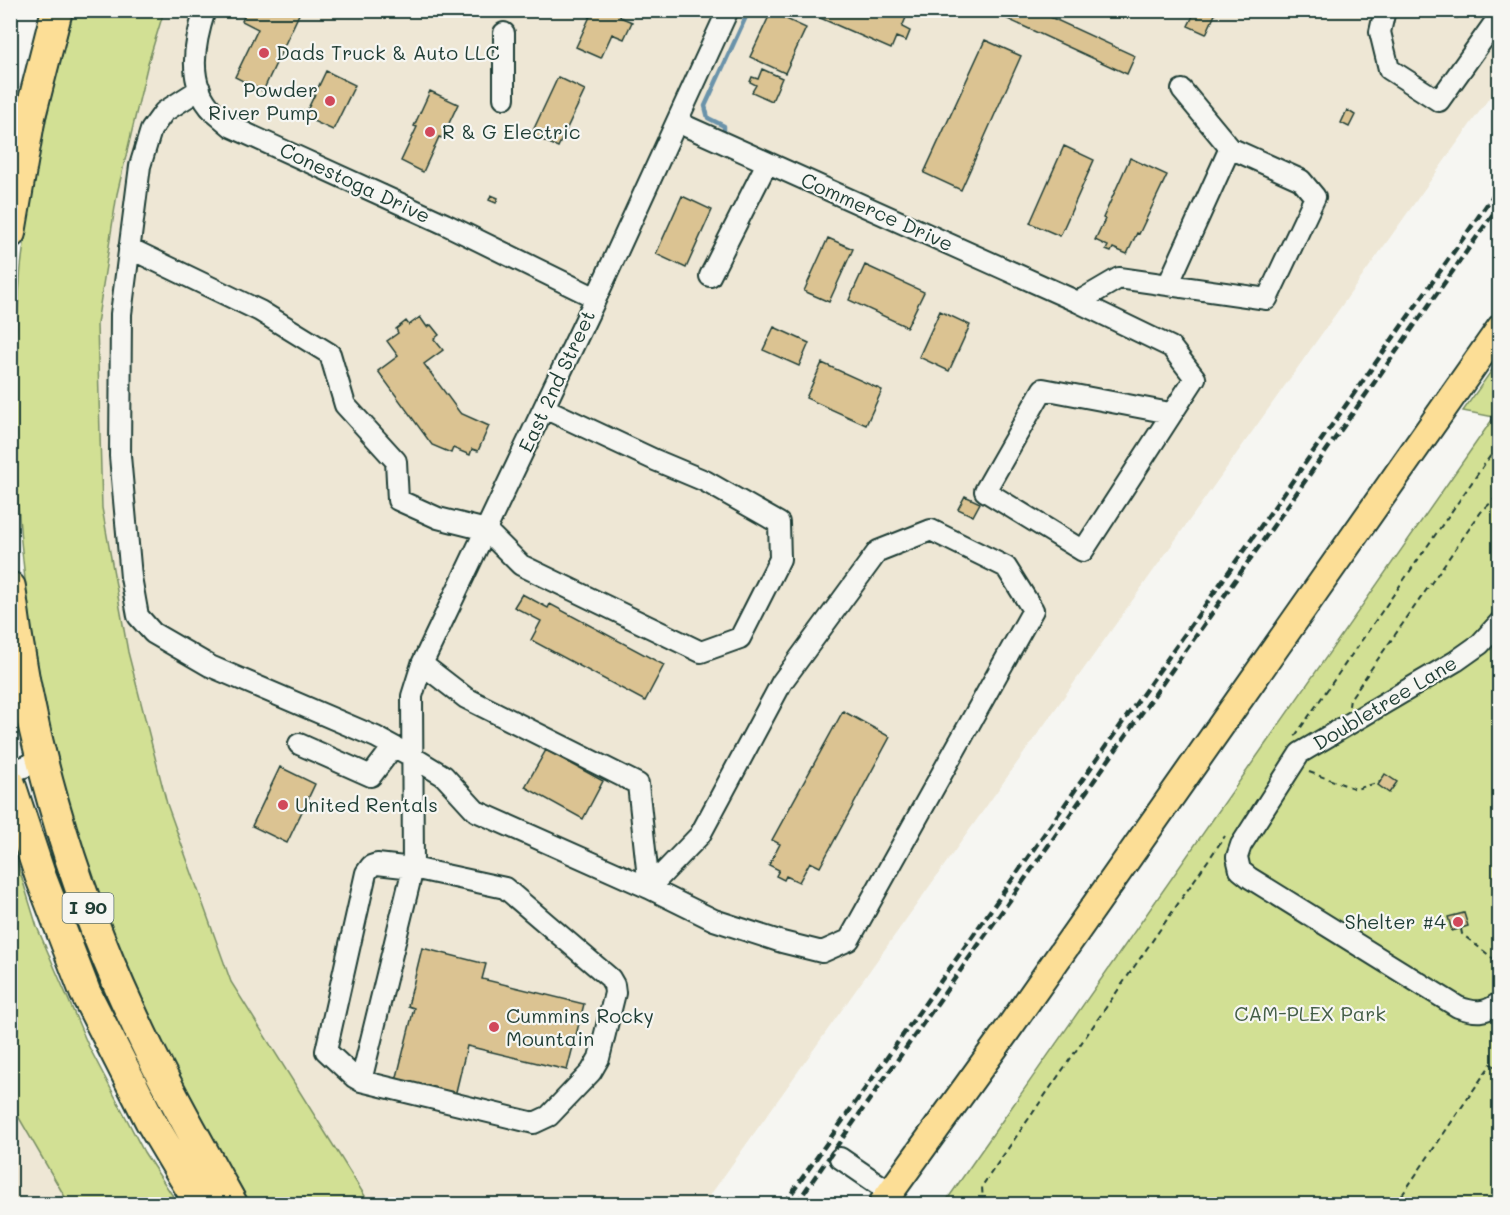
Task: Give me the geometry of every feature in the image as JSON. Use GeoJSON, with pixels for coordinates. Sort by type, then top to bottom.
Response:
{"type":"FeatureCollection","features":[{"type":"Feature","properties":{"kind":"highway"},"geometry":{"type":"LineString","coordinates":[[10,233],[30,116],[57,10]]}},
{"type":"Feature","properties":{"kind":"highway","name":"I 90"},"geometry":{"type":"LineString","coordinates":[[10,587],[17,643],[43,760],[68,851],[93,925],[130,1012],[174,1099],[232,1204]]}},
{"type":"Feature","properties":{"kind":"highway","name":"I 90"},"geometry":{"type":"LineString","coordinates":[[10,784],[40,875],[85,992],[150,1120],[200,1204]]}},
{"type":"Feature","properties":{"kind":"main road"},"geometry":{"type":"LineString","coordinates":[[886,1199],[1006,1032],[1500,328]]}},
{"type":"Feature","properties":{"kind":"street","name":"Conestoga Drive"},"geometry":{"type":"LineString","coordinates":[[205,10],[196,37],[194,67],[200,89],[213,111],[232,127],[445,224],[596,298]]}},
{"type":"Feature","properties":{"kind":"street","name":"East 2nd Street"},"geometry":{"type":"LineString","coordinates":[[362,1081],[413,868],[412,696],[422,663],[596,298],[728,10]]}},
{"type":"Feature","properties":{"kind":"street"},"geometry":{"type":"LineString","coordinates":[[1385,10],[1380,32],[1389,69],[1439,101],[1500,15]]}},
{"type":"Feature","properties":{"kind":"street"},"geometry":{"type":"LineString","coordinates":[[504,33],[504,98]]}},
{"type":"Feature","properties":{"kind":"street"},"geometry":{"type":"LineString","coordinates":[[200,89],[164,112],[151,130],[140,166],[121,314],[120,456],[131,578],[138,616],[153,633],[210,666],[376,737],[411,756],[444,776],[476,811],[649,888],[714,920],[822,952],[849,940],[1033,610],[1006,567],[931,530],[878,551],[782,682],[700,835],[649,888]]}},
{"type":"Feature","properties":{"kind":"street"},"geometry":{"type":"LineString","coordinates":[[1078,302],[1119,278],[1267,299],[1315,197],[1301,180],[1230,148],[1182,90]]}},
{"type":"Feature","properties":{"kind":"street","name":"Commerce Drive"},"geometry":{"type":"LineString","coordinates":[[676,122],[1078,302],[1171,347],[1195,378],[1170,413]]}},
{"type":"Feature","properties":{"kind":"street"},"geometry":{"type":"LineString","coordinates":[[1168,285],[1230,148]]}},
{"type":"Feature","properties":{"kind":"street"},"geometry":{"type":"LineString","coordinates":[[710,276],[767,163]]}},
{"type":"Feature","properties":{"kind":"street"},"geometry":{"type":"LineString","coordinates":[[129,248],[260,311],[330,354],[345,405],[396,461],[398,500],[438,518],[486,530],[521,565],[700,652],[740,638],[780,559],[778,523],[705,481],[544,408]]}},
{"type":"Feature","properties":{"kind":"street"},"geometry":{"type":"LineString","coordinates":[[1043,389],[1170,413],[1083,551],[985,491],[1043,389]]}},
{"type":"Feature","properties":{"kind":"street","name":"Doubletree Lane"},"geometry":{"type":"LineString","coordinates":[[1500,622],[1480,644],[1344,729],[1300,753],[1241,845],[1238,857],[1240,870],[1458,1007],[1474,1013],[1490,1010],[1500,1002]]}},
{"type":"Feature","properties":{"kind":"street"},"geometry":{"type":"LineString","coordinates":[[422,663],[466,698],[638,784],[649,888]]}},
{"type":"Feature","properties":{"kind":"street"},"geometry":{"type":"LineString","coordinates":[[299,744],[371,776],[393,747]]}},
{"type":"Feature","properties":{"kind":"street"},"geometry":{"type":"LineString","coordinates":[[10,772],[43,760]]}},
{"type":"Feature","properties":{"kind":"street"},"geometry":{"type":"LineString","coordinates":[[377,864],[413,868],[505,888],[610,978],[614,985],[615,993],[599,1058],[591,1072],[549,1116],[534,1123],[362,1081],[354,1077],[326,1051],[366,873],[377,864]]}},
{"type":"Feature","properties":{"kind":"street"},"geometry":{"type":"LineString","coordinates":[[840,1158],[886,1199]]}},
{"type":"Feature","properties":{"kind":"path"},"geometry":{"type":"LineString","coordinates":[[1344,729],[1350,699],[1480,513],[1500,494]]}},
{"type":"Feature","properties":{"kind":"path"},"geometry":{"type":"LineString","coordinates":[[1292,766],[1356,789],[1380,782]]}},
{"type":"Feature","properties":{"kind":"path"},"geometry":{"type":"LineString","coordinates":[[1461,929],[1462,934],[1495,960]]}},
{"type":"Feature","properties":{"kind":"path"},"geometry":{"type":"LineString","coordinates":[[1396,1204],[1491,1064],[1500,1070]]}},
{"type":"Feature","properties":{"kind":"shaded area"},"geometry":{"type":"Polygon","coordinates":[[[164,11],[1499,11],[1499,84],[704,1204],[370,1204],[231,982],[167,804],[128,652],[102,508],[97,324],[117,194],[148,63],[164,11]]]}},
{"type":"Feature","properties":{"kind":"shaded area"},"geometry":{"type":"Polygon","coordinates":[[[11,1104],[69,1204],[11,1204],[11,1104]]]}},
{"type":"Feature","properties":{"kind":"green space"},"geometry":{"type":"Polygon","coordinates":[[[74,11],[164,11],[148,63],[117,194],[97,324],[102,508],[128,652],[167,804],[231,982],[370,1204],[251,1204],[198,1113],[134,987],[108,924],[69,801],[36,655],[25,580],[18,505],[15,430],[21,264],[47,114],[74,11]]]}},
{"type":"Feature","properties":{"kind":"green space","name":"CAM-PLEX Park"},"geometry":{"type":"Polygon","coordinates":[[[1499,360],[1499,1204],[944,1204],[1494,417],[1463,411],[1499,360]]]}},
{"type":"Feature","properties":{"kind":"green space"},"geometry":{"type":"Polygon","coordinates":[[[11,843],[37,927],[88,1045],[144,1152],[178,1204],[69,1204],[11,1104],[11,843]]]}},
{"type":"Feature","properties":{"kind":"building","name":"Dads Truck & Auto LLC"},"geometry":{"type":"Polygon","coordinates":[[[247,10],[301,10],[263,91],[235,77],[258,29],[242,21],[247,10]]]}},
{"type":"Feature","properties":{"kind":"building"},"geometry":{"type":"Polygon","coordinates":[[[593,10],[621,10],[620,17],[632,22],[624,39],[612,34],[601,58],[576,47],[593,10]]]}},
{"type":"Feature","properties":{"kind":"building"},"geometry":{"type":"Polygon","coordinates":[[[810,10],[873,10],[878,12],[878,10],[901,10],[908,13],[902,27],[910,31],[906,41],[896,37],[891,49],[809,13],[810,10]]]}},
{"type":"Feature","properties":{"kind":"building"},"geometry":{"type":"Polygon","coordinates":[[[988,10],[1035,10],[1135,56],[1127,74],[988,10]]]}},
{"type":"Feature","properties":{"kind":"building"},"geometry":{"type":"Polygon","coordinates":[[[1196,10],[1217,10],[1206,34],[1188,26],[1196,10]]]}},
{"type":"Feature","properties":{"kind":"building"},"geometry":{"type":"Polygon","coordinates":[[[1441,10],[1460,10],[1457,18],[1441,10]]]}},
{"type":"Feature","properties":{"kind":"building"},"geometry":{"type":"Polygon","coordinates":[[[771,12],[806,28],[785,73],[750,57],[771,12]]]}},
{"type":"Feature","properties":{"kind":"building"},"geometry":{"type":"Polygon","coordinates":[[[985,40],[1021,56],[961,190],[924,173],[985,40]]]}},
{"type":"Feature","properties":{"kind":"building"},"geometry":{"type":"Polygon","coordinates":[[[762,69],[782,78],[772,101],[752,92],[756,85],[750,82],[752,77],[758,79],[762,69]]]}},
{"type":"Feature","properties":{"kind":"building","name":"Powder River Pump"},"geometry":{"type":"Polygon","coordinates":[[[326,71],[355,85],[333,130],[304,117],[326,71]]]}},
{"type":"Feature","properties":{"kind":"building"},"geometry":{"type":"Polygon","coordinates":[[[558,77],[585,90],[558,147],[531,135],[558,77]]]}},
{"type":"Feature","properties":{"kind":"building","name":"R & G Electric"},"geometry":{"type":"Polygon","coordinates":[[[430,91],[458,104],[423,172],[401,161],[430,91]]]}},
{"type":"Feature","properties":{"kind":"building"},"geometry":{"type":"Polygon","coordinates":[[[1347,110],[1355,115],[1349,127],[1341,123],[1347,110]]]}},
{"type":"Feature","properties":{"kind":"building"},"geometry":{"type":"Polygon","coordinates":[[[1064,146],[1094,160],[1060,236],[1030,223],[1064,146]]]}},
{"type":"Feature","properties":{"kind":"building"},"geometry":{"type":"Polygon","coordinates":[[[1130,158],[1167,175],[1127,254],[1113,248],[1111,252],[1106,250],[1108,246],[1095,240],[1130,158]]]}},
{"type":"Feature","properties":{"kind":"building"},"geometry":{"type":"Polygon","coordinates":[[[491,195],[498,198],[496,203],[489,200],[491,195]]]}},
{"type":"Feature","properties":{"kind":"building"},"geometry":{"type":"Polygon","coordinates":[[[682,196],[712,210],[686,268],[656,254],[682,196]]]}},
{"type":"Feature","properties":{"kind":"building"},"geometry":{"type":"Polygon","coordinates":[[[828,238],[853,249],[829,302],[804,291],[828,238]]]}},
{"type":"Feature","properties":{"kind":"building"},"geometry":{"type":"Polygon","coordinates":[[[865,265],[924,292],[907,327],[849,300],[865,265]]]}},
{"type":"Feature","properties":{"kind":"building"},"geometry":{"type":"Polygon","coordinates":[[[940,311],[970,325],[949,371],[919,357],[940,311]]]}},
{"type":"Feature","properties":{"kind":"building"},"geometry":{"type":"Polygon","coordinates":[[[420,317],[427,327],[431,325],[439,335],[434,339],[443,350],[424,364],[460,413],[489,426],[478,451],[472,449],[470,455],[453,448],[451,453],[432,445],[378,371],[398,356],[387,341],[398,333],[396,329],[406,321],[409,325],[420,317]]]}},
{"type":"Feature","properties":{"kind":"building"},"geometry":{"type":"Polygon","coordinates":[[[774,327],[809,343],[799,366],[763,350],[774,327]]]}},
{"type":"Feature","properties":{"kind":"building"},"geometry":{"type":"Polygon","coordinates":[[[822,363],[882,390],[866,425],[806,398],[822,363]]]}},
{"type":"Feature","properties":{"kind":"building"},"geometry":{"type":"Polygon","coordinates":[[[965,496],[980,503],[973,516],[958,509],[965,496]]]}},
{"type":"Feature","properties":{"kind":"building"},"geometry":{"type":"Polygon","coordinates":[[[522,594],[548,608],[550,604],[664,665],[645,701],[531,640],[541,621],[514,607],[522,594]]]}},
{"type":"Feature","properties":{"kind":"building"},"geometry":{"type":"Polygon","coordinates":[[[843,711],[890,737],[820,867],[810,862],[799,882],[786,876],[784,880],[776,876],[779,870],[769,865],[780,844],[772,840],[843,711]]]}},
{"type":"Feature","properties":{"kind":"building"},"geometry":{"type":"Polygon","coordinates":[[[546,750],[603,781],[583,819],[525,787],[546,750]]]}},
{"type":"Feature","properties":{"kind":"building","name":"United Rentals"},"geometry":{"type":"Polygon","coordinates":[[[280,767],[315,784],[287,843],[252,826],[280,767]]]}},
{"type":"Feature","properties":{"kind":"building"},"geometry":{"type":"Polygon","coordinates":[[[1385,774],[1397,782],[1389,793],[1378,785],[1385,774]]]}},
{"type":"Feature","properties":{"kind":"building","name":"Shelter #4"},"geometry":{"type":"Polygon","coordinates":[[[1464,913],[1468,926],[1452,931],[1448,917],[1464,913]]]}},
{"type":"Feature","properties":{"kind":"building","name":"Cummins Rocky Mountain"},"geometry":{"type":"Polygon","coordinates":[[[422,948],[486,964],[482,979],[584,1004],[567,1070],[467,1046],[454,1100],[395,1085],[414,1008],[408,1006],[422,948]]]}},
{"type":"Feature","properties":{"kind":"waterway"},"geometry":{"type":"LineString","coordinates":[[724,131],[724,126],[708,118],[705,106],[749,10]]}},
{"type":"Feature","properties":{"kind":"railway"},"geometry":{"type":"LineString","coordinates":[[784,1204],[1500,186]]}},
{"type":"Feature","properties":{"kind":"railway"},"geometry":{"type":"LineString","coordinates":[[796,1204],[1500,204]]}},
{"type":"Feature","properties":{"kind":"place","name":"Dads Truck & Auto LLC"},"geometry":{"type":"Point","coordinates":[264,53]}},
{"type":"Feature","properties":{"kind":"place","name":"Powder River Pump"},"geometry":{"type":"Point","coordinates":[330,101]}},
{"type":"Feature","properties":{"kind":"place","name":"R & G Electric"},"geometry":{"type":"Point","coordinates":[430,132]}},
{"type":"Feature","properties":{"kind":"place","name":"United Rentals"},"geometry":{"type":"Point","coordinates":[283,805]}},
{"type":"Feature","properties":{"kind":"place","name":"Shelter #4"},"geometry":{"type":"Point","coordinates":[1458,922]}},
{"type":"Feature","properties":{"kind":"place","name":"Cummins Rocky Mountain"},"geometry":{"type":"Point","coordinates":[494,1027]}}]}
